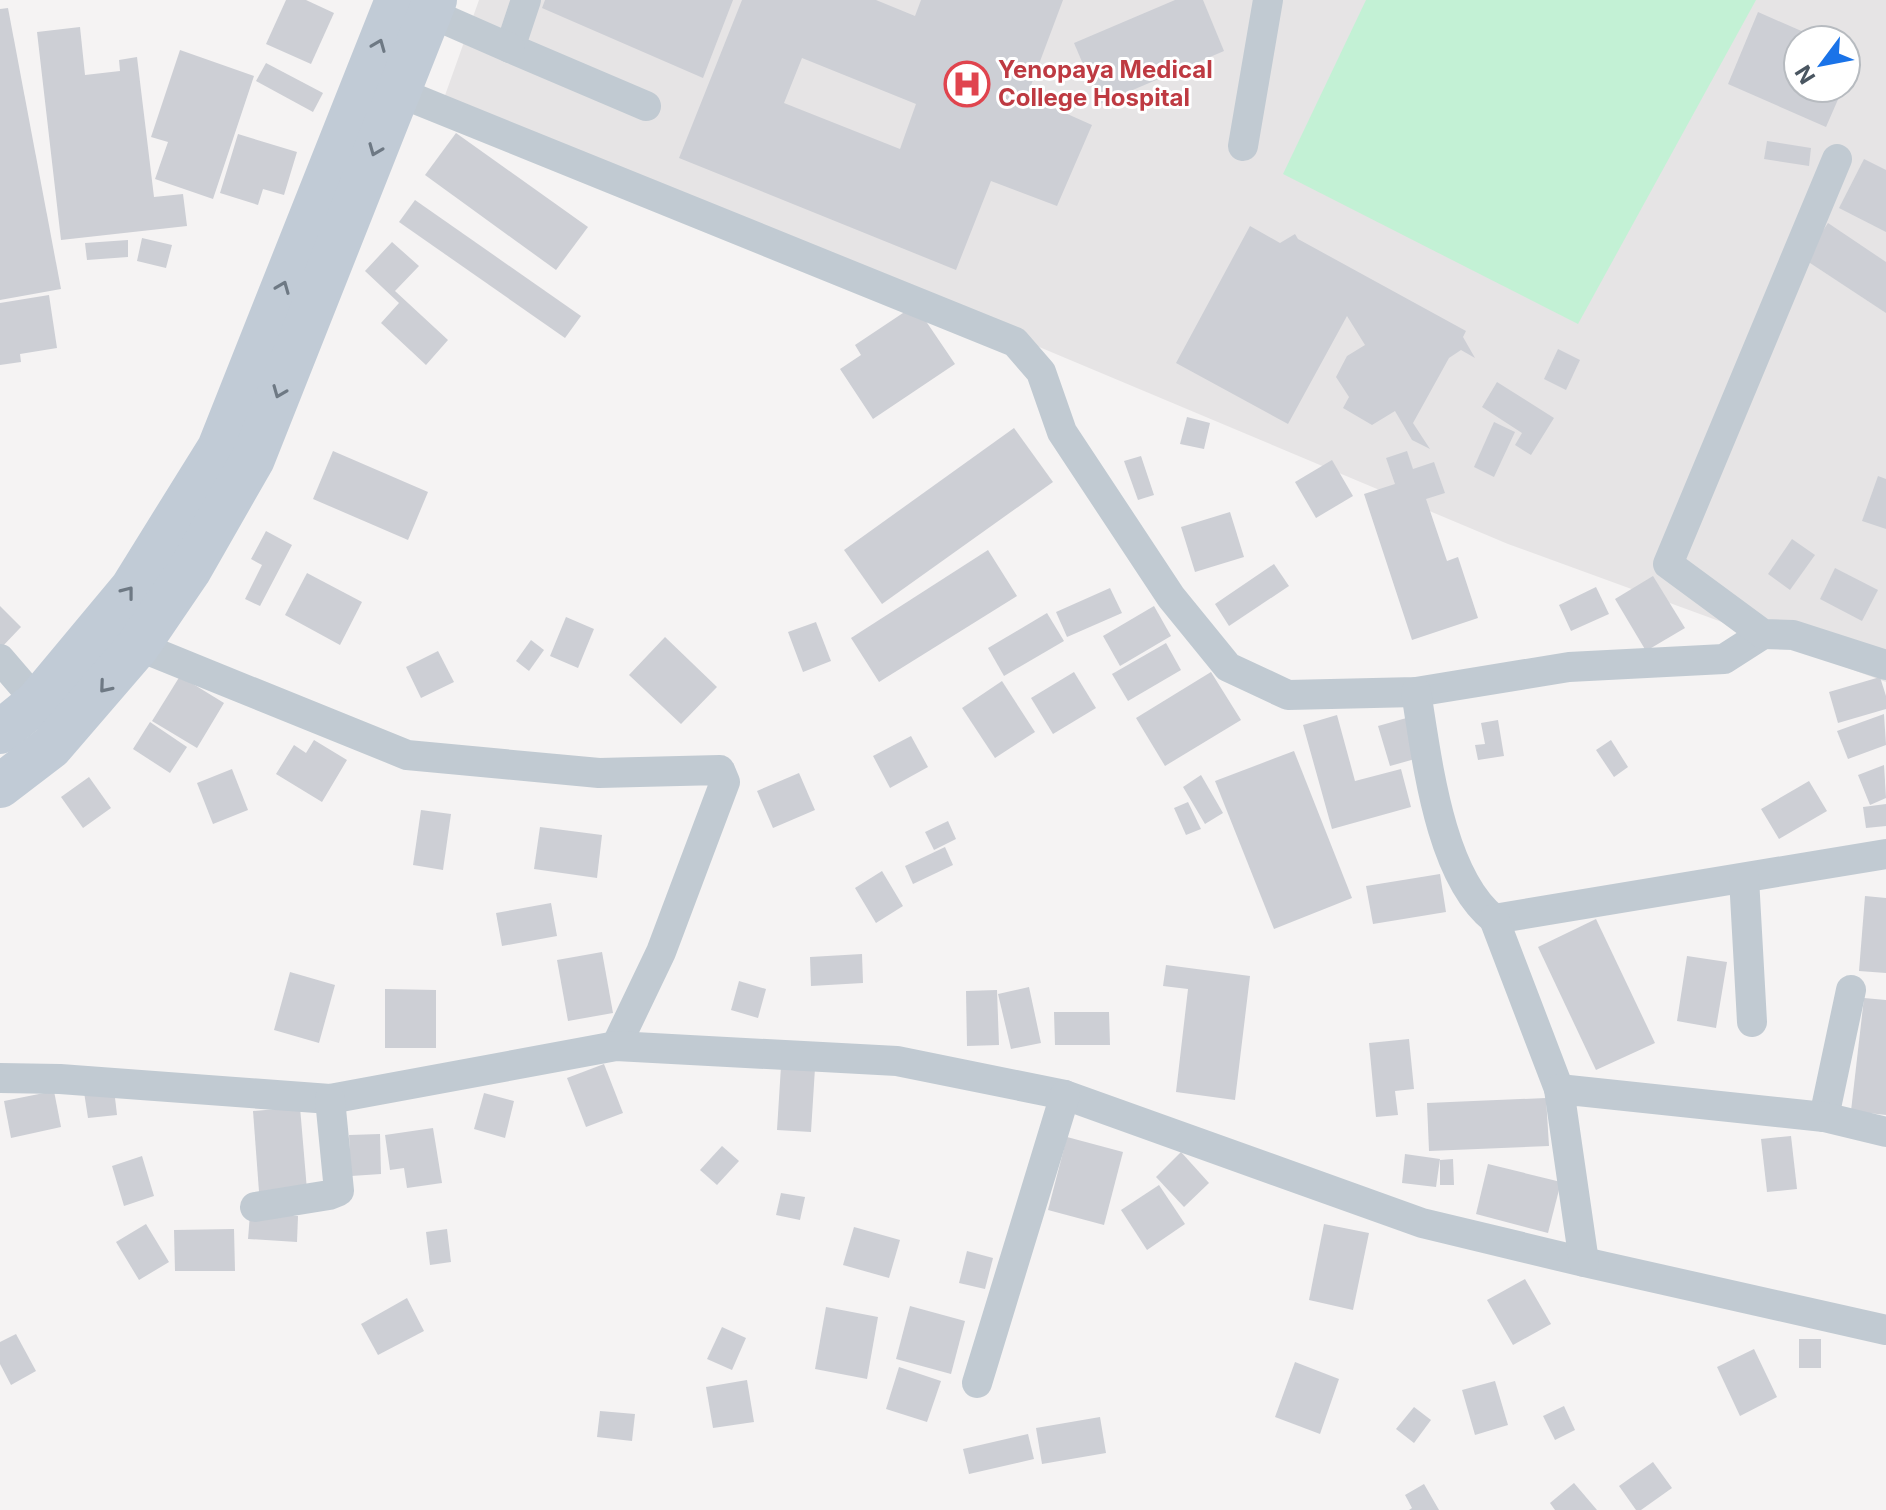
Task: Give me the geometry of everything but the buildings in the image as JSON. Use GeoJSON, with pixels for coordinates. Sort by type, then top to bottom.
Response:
{"type":"FeatureCollection","features":[{"type":"Feature","properties":{"kind":"main road"},"geometry":{"type":"LineString","coordinates":[[0,786],[51,747],[138,646],[189,571],[253,459],[398,92],[421,4]]}},
{"type":"Feature","properties":{"kind":"main road"},"geometry":{"type":"LineString","coordinates":[[0,732],[37,702],[132,588],[219,448],[421,4]]}},
{"type":"Feature","properties":{"kind":"street"},"geometry":{"type":"LineString","coordinates":[[510,48],[526,0]]}},
{"type":"Feature","properties":{"kind":"street"},"geometry":{"type":"LineString","coordinates":[[1243,146],[1268,0]]}},
{"type":"Feature","properties":{"kind":"street"},"geometry":{"type":"LineString","coordinates":[[421,4],[510,48],[646,106]]}},
{"type":"Feature","properties":{"kind":"street"},"geometry":{"type":"LineString","coordinates":[[398,92],[1015,342],[1041,372],[1062,432],[1171,597],[1228,667],[1288,695],[1416,692],[1569,667],[1724,659],[1763,634]]}},
{"type":"Feature","properties":{"kind":"street"},"geometry":{"type":"LineString","coordinates":[[1837,159],[1668,564],[1763,634],[1793,635],[1886,665]]}},
{"type":"Feature","properties":{"kind":"street"},"geometry":{"type":"LineString","coordinates":[[138,646],[407,755],[599,773],[720,770],[725,782],[661,952],[616,1046]]}},
{"type":"Feature","properties":{"kind":"street"},"geometry":{"type":"LineString","coordinates":[[0,659],[37,702]]}},
{"type":"Feature","properties":{"kind":"street"},"geometry":{"type":"LineString","coordinates":[[1416,692],[1429,775],[1441,824],[1464,883],[1483,910],[1494,919],[1559,1089],[1584,1262]]}},
{"type":"Feature","properties":{"kind":"street"},"geometry":{"type":"LineString","coordinates":[[1494,919],[1886,854]]}},
{"type":"Feature","properties":{"kind":"street"},"geometry":{"type":"LineString","coordinates":[[1744,878],[1752,1022]]}},
{"type":"Feature","properties":{"kind":"street"},"geometry":{"type":"LineString","coordinates":[[1824,1117],[1851,990]]}},
{"type":"Feature","properties":{"kind":"street"},"geometry":{"type":"LineString","coordinates":[[0,1078],[60,1079],[330,1099],[616,1046],[897,1061],[1065,1095],[1422,1223],[1886,1330]]}},
{"type":"Feature","properties":{"kind":"street"},"geometry":{"type":"LineString","coordinates":[[1559,1089],[1824,1117],[1886,1132]]}},
{"type":"Feature","properties":{"kind":"street"},"geometry":{"type":"LineString","coordinates":[[977,1383],[1065,1095]]}},
{"type":"Feature","properties":{"kind":"street"},"geometry":{"type":"LineString","coordinates":[[255,1207],[339,1191],[330,1099]]}},
{"type":"Feature","properties":{"kind":"shaded area"},"geometry":{"type":"Polygon","coordinates":[[[479,0],[1886,0],[1886,682],[1508,544],[480,112],[443,101],[479,0]]]}},
{"type":"Feature","properties":{"kind":"green space"},"geometry":{"type":"Polygon","coordinates":[[[1366,0],[1756,0],[1578,324],[1283,174],[1366,0]]]}},
{"type":"Feature","properties":{"kind":"place","name":"Yenopaya Medical College Hospital"},"geometry":{"type":"Point","coordinates":[967,84]}}]}
